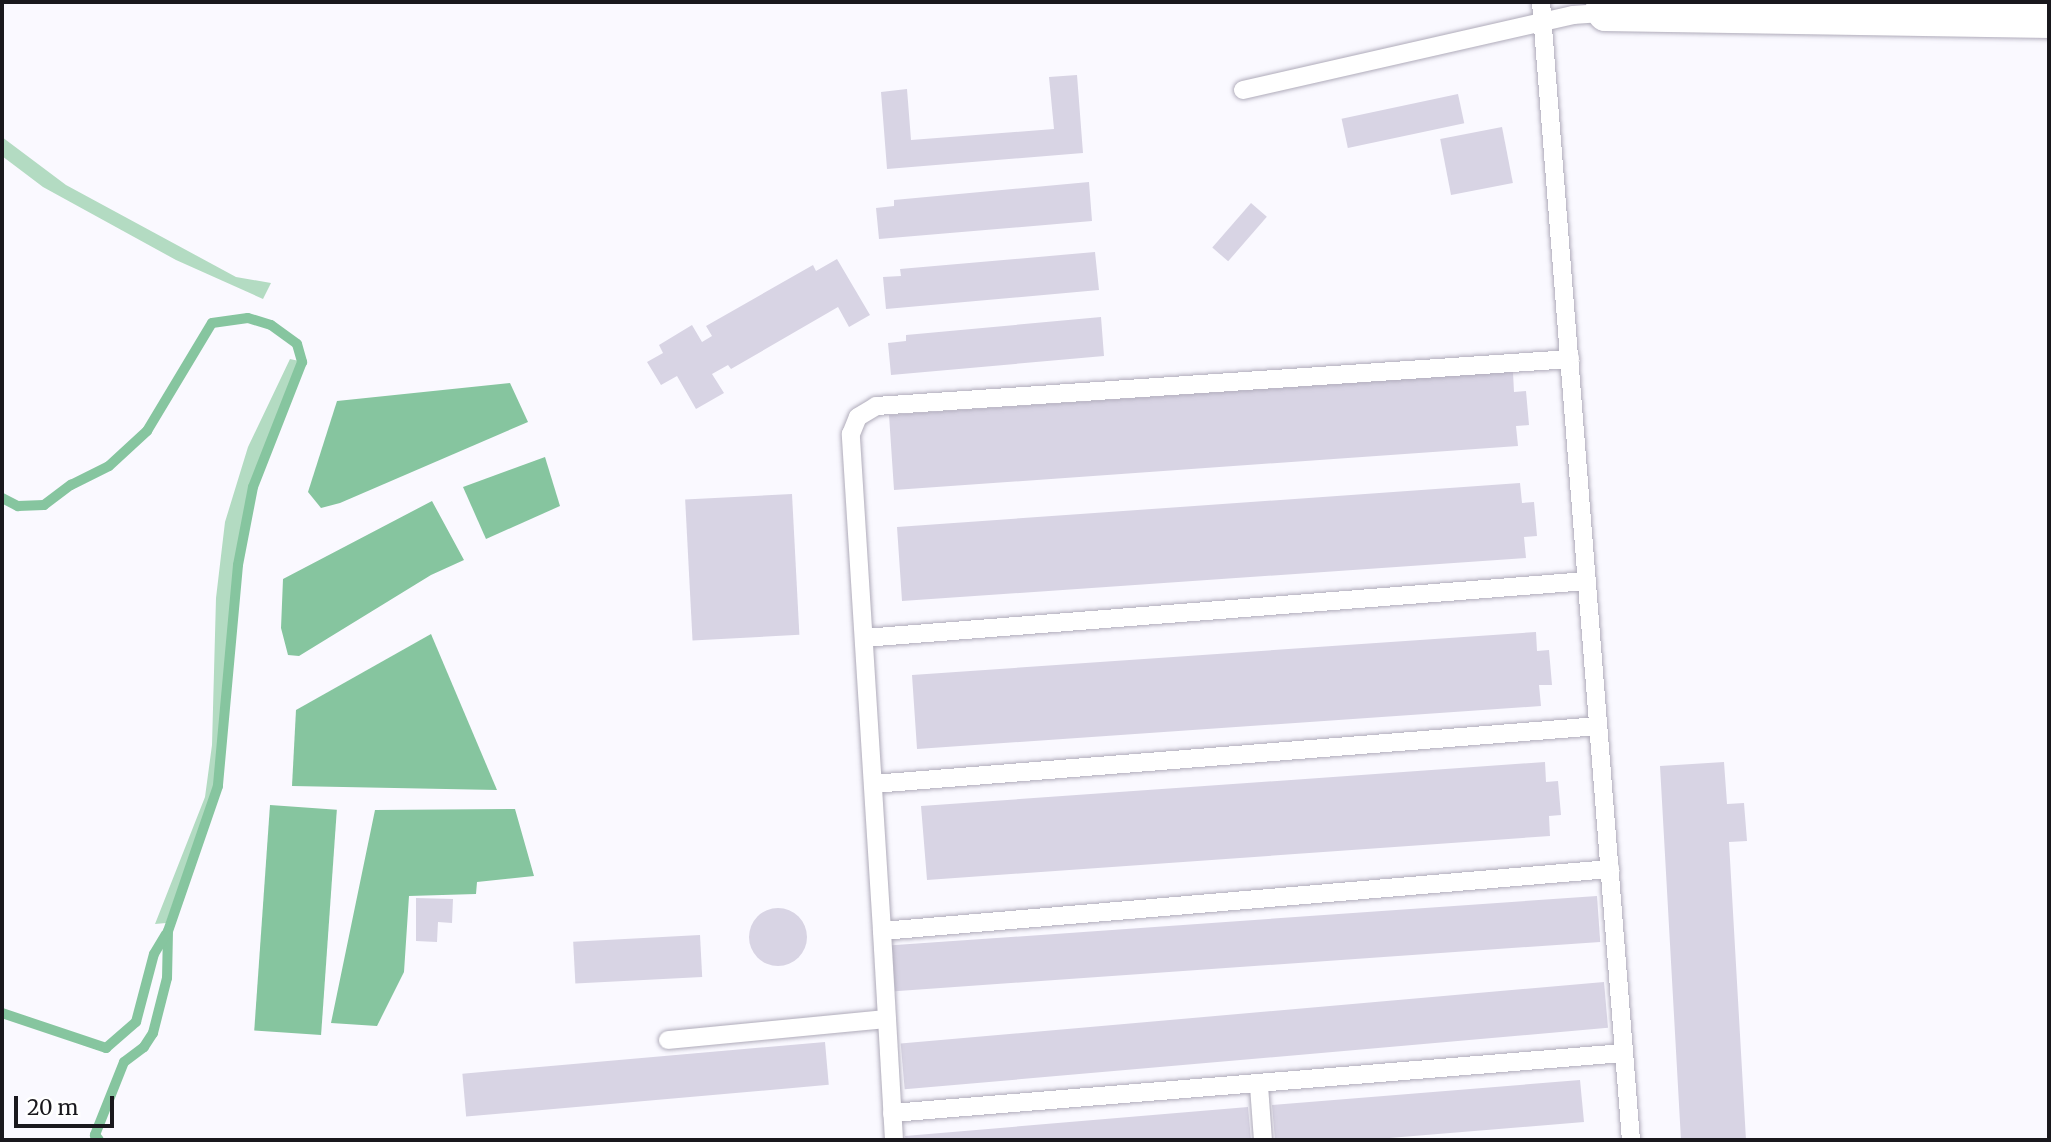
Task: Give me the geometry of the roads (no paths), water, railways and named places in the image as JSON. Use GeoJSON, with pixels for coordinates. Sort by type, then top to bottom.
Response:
{"type":"FeatureCollection","features":[{"type":"Feature","properties":{"kind":"street"},"geometry":{"type":"LineString","coordinates":[[1604,8],[2049,20]]}},
{"type":"Feature","properties":{"kind":"lane"},"geometry":{"type":"LineString","coordinates":[[1541,2],[1631,1140]]}},
{"type":"Feature","properties":{"kind":"lane"},"geometry":{"type":"LineString","coordinates":[[1243,90],[1604,8]]}},
{"type":"Feature","properties":{"kind":"lane"},"geometry":{"type":"LineString","coordinates":[[894,1140],[851,435],[858,417],[876,406],[1570,359]]}},
{"type":"Feature","properties":{"kind":"lane"},"geometry":{"type":"LineString","coordinates":[[864,638],[1587,581]]}},
{"type":"Feature","properties":{"kind":"lane"},"geometry":{"type":"LineString","coordinates":[[873,784],[1598,726]]}},
{"type":"Feature","properties":{"kind":"lane"},"geometry":{"type":"LineString","coordinates":[[882,931],[1610,869]]}},
{"type":"Feature","properties":{"kind":"lane"},"geometry":{"type":"LineString","coordinates":[[668,1040],[885,1019]]}},
{"type":"Feature","properties":{"kind":"lane"},"geometry":{"type":"LineString","coordinates":[[892,1113],[1259,1086],[1624,1053]]}},
{"type":"Feature","properties":{"kind":"lane"},"geometry":{"type":"LineString","coordinates":[[1259,1086],[1263,1140]]}},
{"type":"Feature","properties":{"kind":"waterway"},"geometry":{"type":"LineString","coordinates":[[2,498],[18,506],[44,505],[71,485],[109,466],[147,431],[212,323],[248,318],[271,325],[297,344],[302,362],[253,487],[238,565],[218,786],[168,931],[167,978],[153,1033],[144,1047],[124,1062],[95,1135],[99,1140]]}},
{"type":"Feature","properties":{"kind":"waterway"},"geometry":{"type":"LineString","coordinates":[[2,1013],[106,1048],[136,1022],[154,954],[166,934]]}}]}
